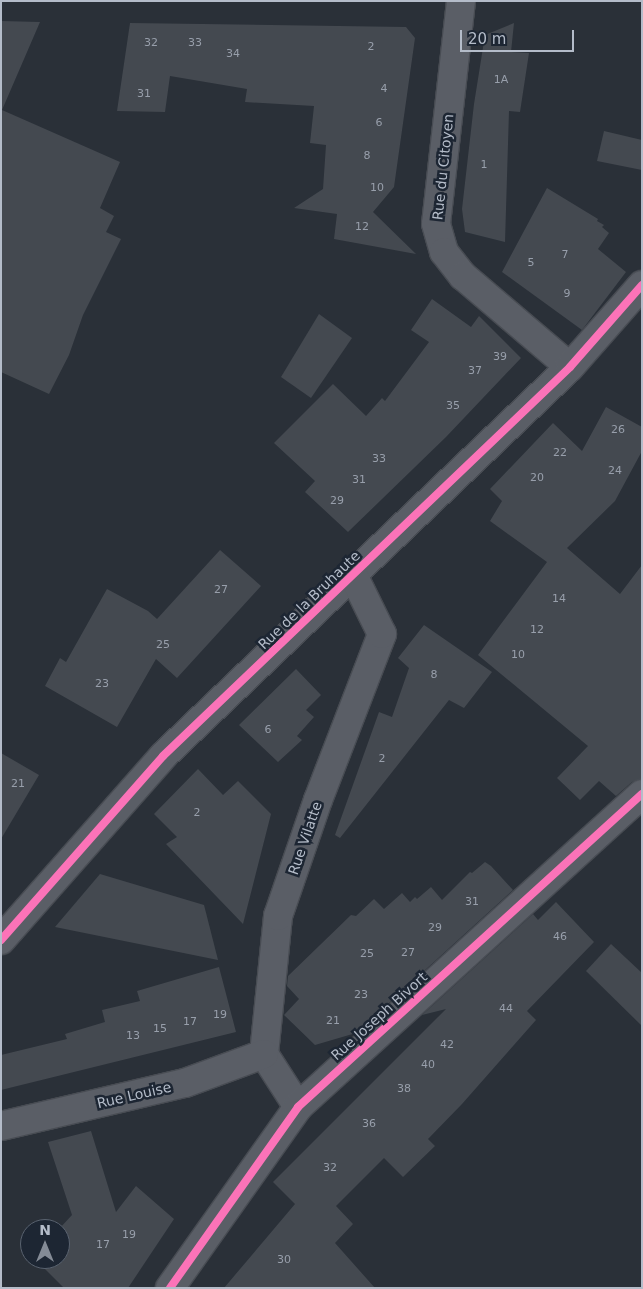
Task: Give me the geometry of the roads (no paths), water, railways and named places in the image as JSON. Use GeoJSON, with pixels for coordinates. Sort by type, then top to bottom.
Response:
{"type":"FeatureCollection","features":[{"type":"Feature","properties":{"kind":"street","name":"Rue du Citoyen"},"geometry":{"type":"LineString","coordinates":[[461,1],[436,224],[444,252],[463,276],[570,367]]}},
{"type":"Feature","properties":{"kind":"street","name":"Rue de la Bruhaute"},"geometry":{"type":"LineString","coordinates":[[1,940],[163,756],[570,367],[642,285]]}},
{"type":"Feature","properties":{"kind":"street","name":"Rue Vilatte"},"geometry":{"type":"LineString","coordinates":[[264,1054],[278,916],[318,800],[382,634],[353,575]]}},
{"type":"Feature","properties":{"kind":"street","name":"Rue Joseph Bivort"},"geometry":{"type":"LineString","coordinates":[[170,1288],[298,1107],[642,794]]}},
{"type":"Feature","properties":{"kind":"street"},"geometry":{"type":"LineString","coordinates":[[264,1054],[298,1107]]}},
{"type":"Feature","properties":{"kind":"street","name":"Rue Louise"},"geometry":{"type":"LineString","coordinates":[[1,1126],[185,1083],[264,1054]]}}]}
